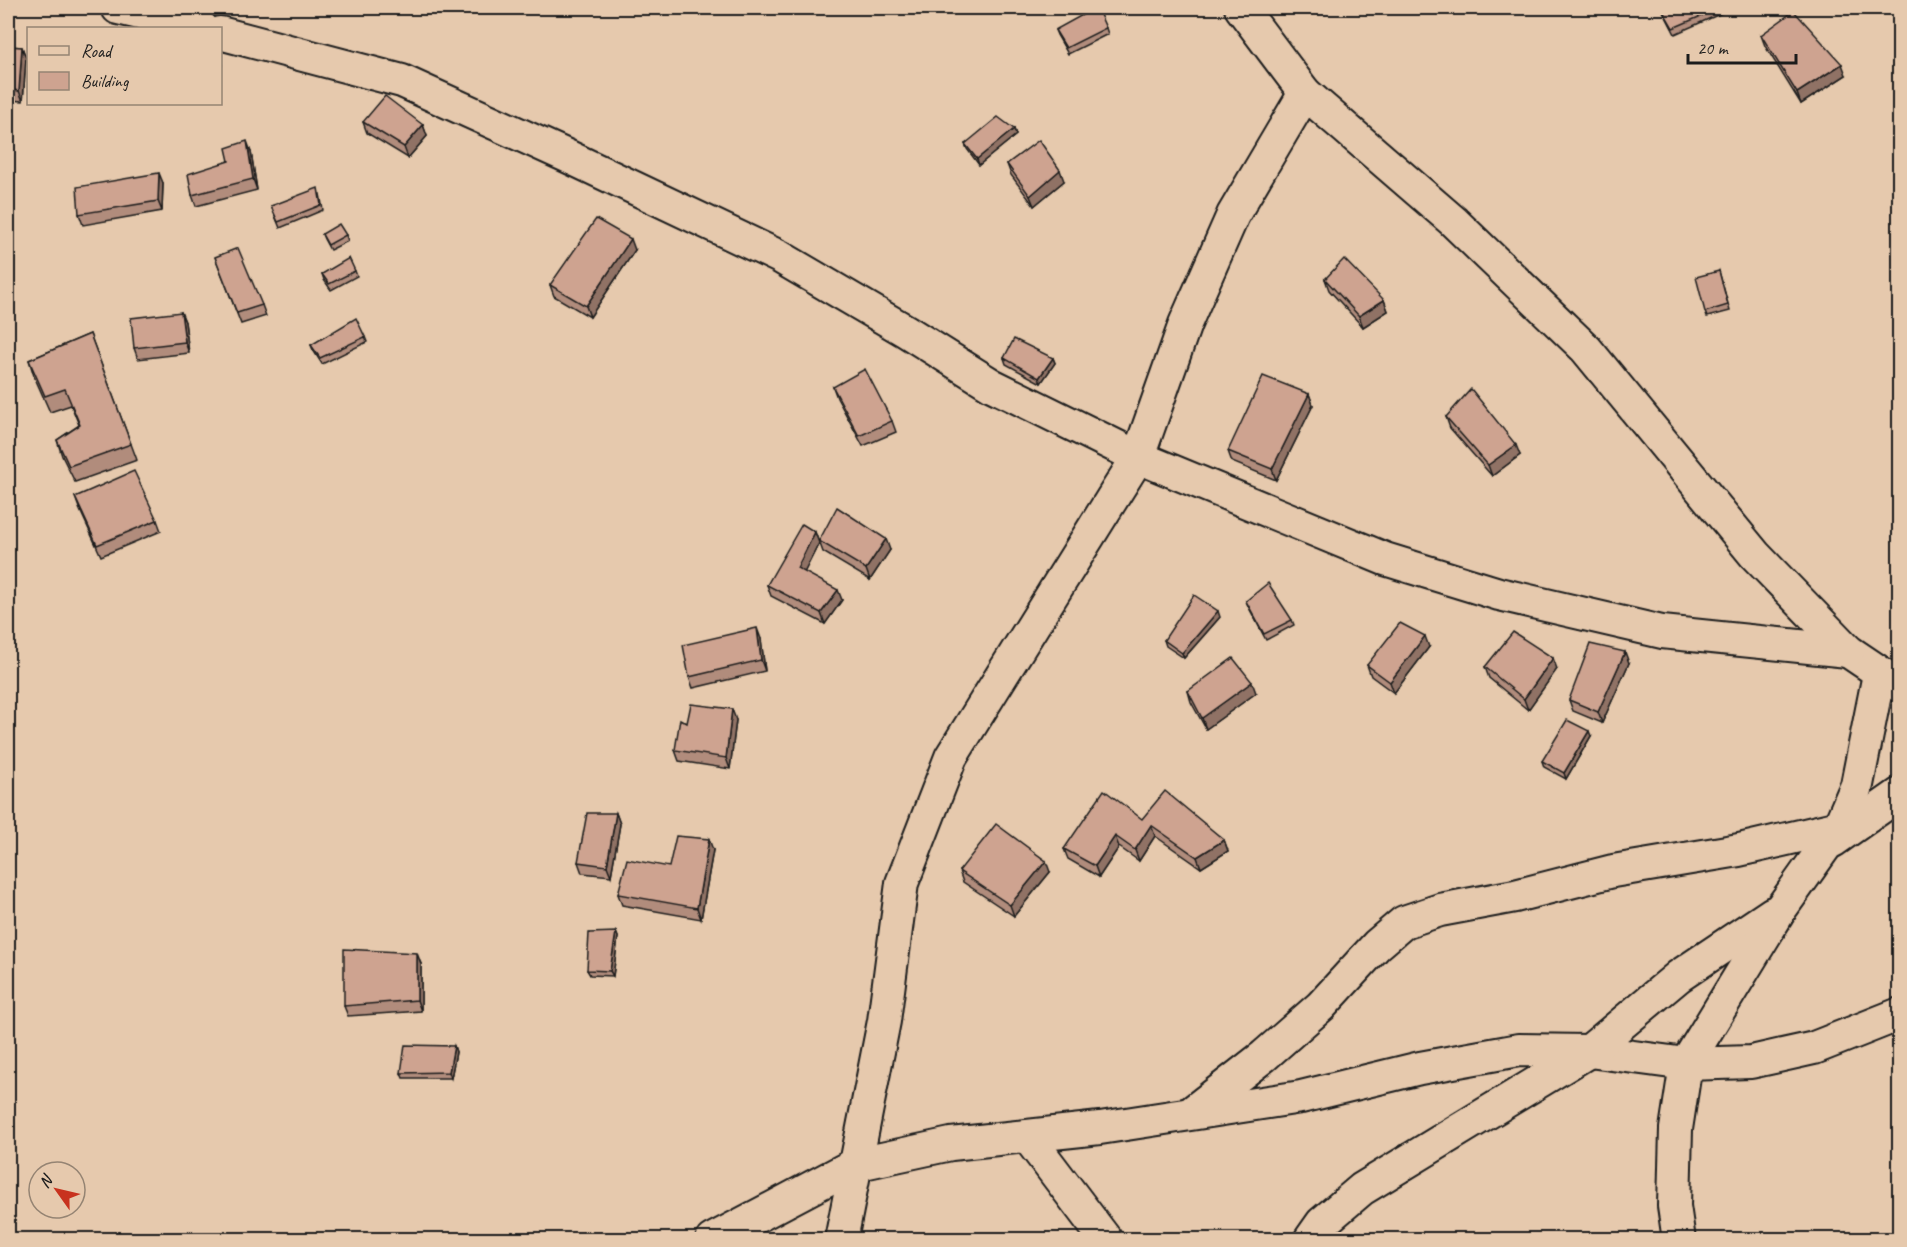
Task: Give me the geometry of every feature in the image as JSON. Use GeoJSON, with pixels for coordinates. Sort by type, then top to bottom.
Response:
{"type":"FeatureCollection","features":[{"type":"Feature","properties":{"kind":"street"},"geometry":{"type":"LineString","coordinates":[[118,8],[198,27]]}},
{"type":"Feature","properties":{"kind":"street"},"geometry":{"type":"LineString","coordinates":[[1241,8],[1305,93],[1454,221],[1586,349],[1755,555],[1848,651],[1889,680],[1857,785],[1833,836],[1782,907],[1686,1064],[1676,1129],[1674,1206],[1679,1239]]}},
{"type":"Feature","properties":{"kind":"street"},"geometry":{"type":"LineString","coordinates":[[222,34],[402,81],[780,257],[992,385],[1138,457],[1385,559],[1499,594],[1662,632],[1848,651]]}},
{"type":"Feature","properties":{"kind":"street"},"geometry":{"type":"LineString","coordinates":[[841,1239],[884,1021],[902,883],[951,757],[1138,457],[1185,324],[1233,215],[1305,93]]}},
{"type":"Feature","properties":{"kind":"street"},"geometry":{"type":"LineString","coordinates":[[1188,1115],[1264,1056],[1321,1006],[1377,945],[1404,922],[1440,910],[1515,896],[1613,871],[1833,836],[1899,794]]}},
{"type":"Feature","properties":{"kind":"street"},"geometry":{"type":"LineString","coordinates":[[1310,1239],[1322,1223],[1362,1189],[1589,1051],[1680,976],[1782,907]]}},
{"type":"Feature","properties":{"kind":"street"},"geometry":{"type":"LineString","coordinates":[[712,1239],[854,1165],[951,1144],[1028,1137],[1301,1097],[1420,1068],[1519,1050],[1589,1051],[1686,1064],[1751,1062],[1814,1048],[1899,1014]]}},
{"type":"Feature","properties":{"kind":"street"},"geometry":{"type":"LineString","coordinates":[[1028,1137],[1106,1239]]}},
{"type":"Feature","properties":{"kind":"building"},"geometry":{"type":"Polygon","coordinates":[[[1095,8],[1106,28],[1066,48],[1055,30],[1095,8]]]}},
{"type":"Feature","properties":{"kind":"building"},"geometry":{"type":"Polygon","coordinates":[[[1720,8],[1673,28],[1662,9],[1720,8]]]}},
{"type":"Feature","properties":{"kind":"building"},"geometry":{"type":"Polygon","coordinates":[[[1794,11],[1842,64],[1797,93],[1761,35],[1794,11]]]}},
{"type":"Feature","properties":{"kind":"building"},"geometry":{"type":"Polygon","coordinates":[[[8,46],[22,47],[19,91],[8,89],[8,46]]]}},
{"type":"Feature","properties":{"kind":"building"},"geometry":{"type":"Polygon","coordinates":[[[385,96],[423,125],[404,147],[363,122],[385,96]]]}},
{"type":"Feature","properties":{"kind":"building"},"geometry":{"type":"Polygon","coordinates":[[[998,117],[1014,129],[977,159],[965,144],[998,117]]]}},
{"type":"Feature","properties":{"kind":"building"},"geometry":{"type":"Polygon","coordinates":[[[1039,140],[1060,170],[1030,196],[1007,164],[1039,140]]]}},
{"type":"Feature","properties":{"kind":"building"},"geometry":{"type":"Polygon","coordinates":[[[247,141],[253,179],[192,195],[188,174],[229,161],[226,148],[247,141]]]}},
{"type":"Feature","properties":{"kind":"building"},"geometry":{"type":"Polygon","coordinates":[[[159,173],[158,201],[79,214],[77,187],[159,173]]]}},
{"type":"Feature","properties":{"kind":"building"},"geometry":{"type":"Polygon","coordinates":[[[318,188],[321,205],[278,222],[271,206],[318,188]]]}},
{"type":"Feature","properties":{"kind":"building"},"geometry":{"type":"Polygon","coordinates":[[[596,219],[631,239],[586,306],[550,285],[596,219]]]}},
{"type":"Feature","properties":{"kind":"building"},"geometry":{"type":"Polygon","coordinates":[[[339,224],[346,235],[328,245],[322,234],[339,224]]]}},
{"type":"Feature","properties":{"kind":"building"},"geometry":{"type":"Polygon","coordinates":[[[238,248],[262,305],[237,313],[215,257],[238,248]]]}},
{"type":"Feature","properties":{"kind":"building"},"geometry":{"type":"Polygon","coordinates":[[[349,258],[355,271],[329,284],[322,274],[349,258]]]}},
{"type":"Feature","properties":{"kind":"building"},"geometry":{"type":"Polygon","coordinates":[[[1344,259],[1384,300],[1359,316],[1325,279],[1344,259]]]}},
{"type":"Feature","properties":{"kind":"building"},"geometry":{"type":"Polygon","coordinates":[[[1719,271],[1728,305],[1705,312],[1696,277],[1719,271]]]}},
{"type":"Feature","properties":{"kind":"building"},"geometry":{"type":"Polygon","coordinates":[[[181,312],[185,342],[134,348],[131,318],[181,312]]]}},
{"type":"Feature","properties":{"kind":"building"},"geometry":{"type":"Polygon","coordinates":[[[356,318],[365,337],[320,358],[311,345],[356,318]]]}},
{"type":"Feature","properties":{"kind":"building"},"geometry":{"type":"Polygon","coordinates":[[[90,334],[131,444],[69,466],[57,440],[80,425],[65,389],[45,396],[29,360],[90,334]]]}},
{"type":"Feature","properties":{"kind":"building"},"geometry":{"type":"Polygon","coordinates":[[[1014,339],[1053,358],[1039,378],[1004,358],[1014,339]]]}},
{"type":"Feature","properties":{"kind":"building"},"geometry":{"type":"Polygon","coordinates":[[[1899,355],[1899,377],[1896,356],[1899,355]]]}},
{"type":"Feature","properties":{"kind":"building"},"geometry":{"type":"Polygon","coordinates":[[[865,369],[892,421],[859,436],[833,387],[865,369]]]}},
{"type":"Feature","properties":{"kind":"building"},"geometry":{"type":"Polygon","coordinates":[[[1263,376],[1309,394],[1272,469],[1228,451],[1263,376]]]}},
{"type":"Feature","properties":{"kind":"building"},"geometry":{"type":"Polygon","coordinates":[[[1471,389],[1516,445],[1488,465],[1446,417],[1471,389]]]}},
{"type":"Feature","properties":{"kind":"building"},"geometry":{"type":"Polygon","coordinates":[[[134,471],[157,520],[97,545],[75,497],[134,471]]]}},
{"type":"Feature","properties":{"kind":"building"},"geometry":{"type":"Polygon","coordinates":[[[837,507],[886,539],[866,569],[819,541],[837,507]]]}},
{"type":"Feature","properties":{"kind":"building"},"geometry":{"type":"Polygon","coordinates":[[[802,524],[815,532],[797,568],[838,590],[821,613],[767,585],[802,524]]]}},
{"type":"Feature","properties":{"kind":"building"},"geometry":{"type":"Polygon","coordinates":[[[1268,583],[1292,620],[1264,634],[1246,601],[1268,583]]]}},
{"type":"Feature","properties":{"kind":"building"},"geometry":{"type":"Polygon","coordinates":[[[1194,595],[1218,611],[1182,653],[1164,640],[1194,595]]]}},
{"type":"Feature","properties":{"kind":"building"},"geometry":{"type":"Polygon","coordinates":[[[1400,623],[1425,636],[1390,682],[1367,665],[1400,623]]]}},
{"type":"Feature","properties":{"kind":"building"},"geometry":{"type":"Polygon","coordinates":[[[757,628],[761,660],[689,677],[683,645],[757,628]]]}},
{"type":"Feature","properties":{"kind":"building"},"geometry":{"type":"Polygon","coordinates":[[[1513,632],[1553,658],[1524,699],[1485,667],[1513,632]]]}},
{"type":"Feature","properties":{"kind":"building"},"geometry":{"type":"Polygon","coordinates":[[[1590,644],[1625,652],[1598,712],[1569,700],[1590,644]]]}},
{"type":"Feature","properties":{"kind":"building"},"geometry":{"type":"Polygon","coordinates":[[[1233,658],[1252,682],[1202,718],[1188,691],[1233,658]]]}},
{"type":"Feature","properties":{"kind":"building"},"geometry":{"type":"Polygon","coordinates":[[[691,704],[732,709],[726,758],[675,750],[680,719],[687,723],[691,704]]]}},
{"type":"Feature","properties":{"kind":"building"},"geometry":{"type":"Polygon","coordinates":[[[1567,720],[1589,731],[1564,773],[1542,761],[1567,720]]]}},
{"type":"Feature","properties":{"kind":"building"},"geometry":{"type":"Polygon","coordinates":[[[1104,790],[1142,819],[1165,791],[1224,840],[1197,857],[1151,825],[1135,850],[1115,836],[1095,866],[1064,849],[1104,790]]]}},
{"type":"Feature","properties":{"kind":"building"},"geometry":{"type":"Polygon","coordinates":[[[587,813],[616,813],[607,866],[578,862],[587,813]]]}},
{"type":"Feature","properties":{"kind":"building"},"geometry":{"type":"Polygon","coordinates":[[[996,824],[1046,861],[1010,905],[959,871],[996,824]]]}},
{"type":"Feature","properties":{"kind":"building"},"geometry":{"type":"Polygon","coordinates":[[[676,836],[709,839],[697,908],[618,894],[627,859],[669,867],[676,836]]]}},
{"type":"Feature","properties":{"kind":"building"},"geometry":{"type":"Polygon","coordinates":[[[616,932],[610,971],[587,970],[589,933],[616,932]]]}},
{"type":"Feature","properties":{"kind":"building"},"geometry":{"type":"Polygon","coordinates":[[[344,949],[417,953],[417,1000],[344,1006],[344,949]]]}},
{"type":"Feature","properties":{"kind":"building"},"geometry":{"type":"Polygon","coordinates":[[[405,1045],[454,1046],[449,1072],[401,1073],[405,1045]]]}}]}
